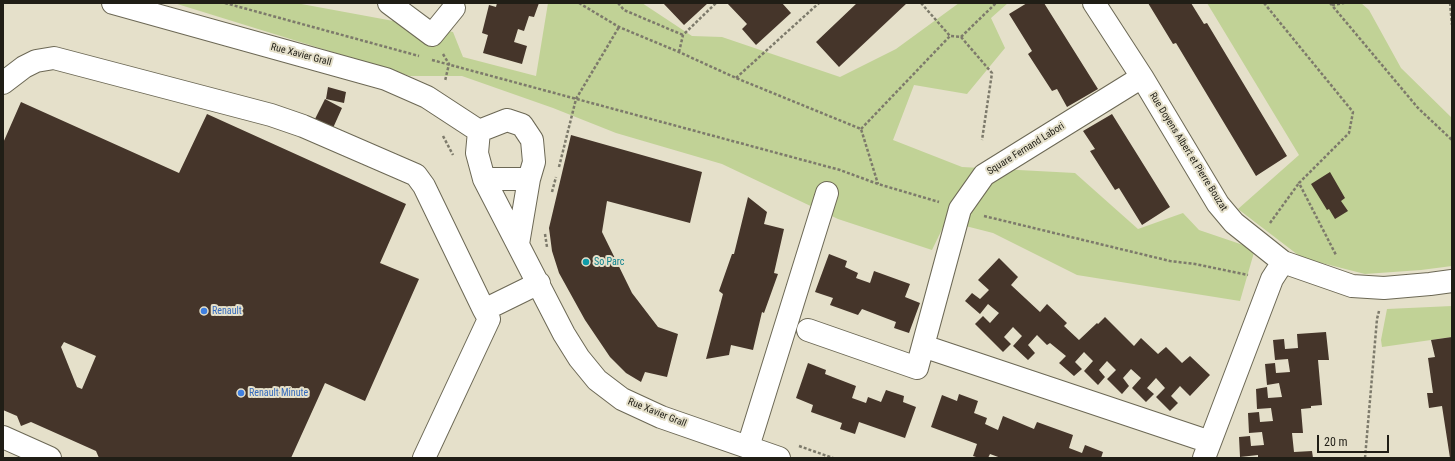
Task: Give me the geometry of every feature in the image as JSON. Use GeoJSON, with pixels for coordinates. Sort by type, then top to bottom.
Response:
{"type":"FeatureCollection","features":[{"type":"Feature","properties":{"kind":"street","name":"Rue Xavier Grall"},"geometry":{"type":"LineString","coordinates":[[113,3],[386,79],[427,97],[479,131],[477,153],[484,179],[564,334],[579,358],[597,380],[622,399],[661,417],[779,458]]}},
{"type":"Feature","properties":{"kind":"street"},"geometry":{"type":"LineString","coordinates":[[389,3],[432,35],[454,8]]}},
{"type":"Feature","properties":{"kind":"street","name":"Rue Doyens Albert et Pierre Bouzat"},"geometry":{"type":"LineString","coordinates":[[1094,3],[1142,77],[1218,204],[1234,223],[1257,241],[1278,271],[1352,286],[1384,288],[1452,281]]}},
{"type":"Feature","properties":{"kind":"street"},"geometry":{"type":"LineString","coordinates":[[3,84],[24,67],[36,61],[54,58],[271,115],[303,126],[416,175],[424,186],[489,319],[424,458]]}},
{"type":"Feature","properties":{"kind":"street","name":"Square Fernand Labori"},"geometry":{"type":"LineString","coordinates":[[808,330],[917,368],[960,209],[984,175],[1142,77]]}},
{"type":"Feature","properties":{"kind":"street"},"geometry":{"type":"LineString","coordinates":[[479,131],[507,120],[522,125],[532,140],[534,162],[529,179],[518,244]]}},
{"type":"Feature","properties":{"kind":"street"},"geometry":{"type":"LineString","coordinates":[[484,179],[529,179]]}},
{"type":"Feature","properties":{"kind":"street"},"geometry":{"type":"LineString","coordinates":[[748,447],[827,193]]}},
{"type":"Feature","properties":{"kind":"street"},"geometry":{"type":"LineString","coordinates":[[923,346],[1207,450],[1278,271]]}},
{"type":"Feature","properties":{"kind":"street"},"geometry":{"type":"LineString","coordinates":[[484,310],[539,283]]}},
{"type":"Feature","properties":{"kind":"street"},"geometry":{"type":"LineString","coordinates":[[3,437],[50,458]]}},
{"type":"Feature","properties":{"kind":"path"},"geometry":{"type":"LineString","coordinates":[[225,3],[840,170],[878,184],[1009,223],[1170,261],[1278,271]]}},
{"type":"Feature","properties":{"kind":"path"},"geometry":{"type":"LineString","coordinates":[[579,3],[619,27],[736,78],[862,129]]}},
{"type":"Feature","properties":{"kind":"path"},"geometry":{"type":"LineString","coordinates":[[618,3],[624,10],[683,35]]}},
{"type":"Feature","properties":{"kind":"path"},"geometry":{"type":"LineString","coordinates":[[679,52],[683,35],[716,3]]}},
{"type":"Feature","properties":{"kind":"path"},"geometry":{"type":"LineString","coordinates":[[736,78],[819,3]]}},
{"type":"Feature","properties":{"kind":"path"},"geometry":{"type":"LineString","coordinates":[[921,3],[950,36],[961,37],[992,73],[982,140]]}},
{"type":"Feature","properties":{"kind":"path"},"geometry":{"type":"LineString","coordinates":[[961,37],[996,3]]}},
{"type":"Feature","properties":{"kind":"path"},"geometry":{"type":"LineString","coordinates":[[1257,241],[1300,183],[1349,133],[1353,112],[1264,3]]}},
{"type":"Feature","properties":{"kind":"path"},"geometry":{"type":"LineString","coordinates":[[1331,4],[1344,3]]}},
{"type":"Feature","properties":{"kind":"path"},"geometry":{"type":"LineString","coordinates":[[1450,3],[1452,25]]}},
{"type":"Feature","properties":{"kind":"path"},"geometry":{"type":"LineString","coordinates":[[1331,4],[1418,108],[1452,140]]}},
{"type":"Feature","properties":{"kind":"path"},"geometry":{"type":"LineString","coordinates":[[552,195],[576,99],[619,27]]}},
{"type":"Feature","properties":{"kind":"path"},"geometry":{"type":"LineString","coordinates":[[862,129],[950,36]]}},
{"type":"Feature","properties":{"kind":"path"},"geometry":{"type":"LineString","coordinates":[[862,129],[878,184]]}},
{"type":"Feature","properties":{"kind":"path"},"geometry":{"type":"LineString","coordinates":[[1300,183],[1352,286]]}},
{"type":"Feature","properties":{"kind":"path"},"geometry":{"type":"LineString","coordinates":[[544,228],[547,251]]}},
{"type":"Feature","properties":{"kind":"path"},"geometry":{"type":"LineString","coordinates":[[1365,458],[1379,310]]}},
{"type":"Feature","properties":{"kind":"path"},"geometry":{"type":"LineString","coordinates":[[796,445],[833,458]]}},
{"type":"Feature","properties":{"kind":"green space"},"geometry":{"type":"Polygon","coordinates":[[[174,3],[296,3],[453,32],[463,57],[536,76],[548,3],[642,3],[692,36],[722,37],[840,77],[896,49],[959,3],[1008,3],[991,18],[1005,48],[967,94],[914,85],[893,140],[962,167],[1075,173],[1138,229],[1183,213],[1199,230],[1255,249],[1240,301],[1077,275],[993,233],[946,221],[932,250],[838,219],[722,164],[616,133],[553,108],[462,76],[410,76],[174,3]]]}},
{"type":"Feature","properties":{"kind":"green space"},"geometry":{"type":"Polygon","coordinates":[[[1207,3],[1361,3],[1369,10],[1401,68],[1452,118],[1452,266],[1365,274],[1302,258],[1238,209],[1299,155],[1207,3]]]}},
{"type":"Feature","properties":{"kind":"green space"},"geometry":{"type":"Polygon","coordinates":[[[1452,306],[1452,337],[1382,347],[1381,340],[1387,309],[1452,306]]]}},
{"type":"Feature","properties":{"kind":"building"},"geometry":{"type":"Polygon","coordinates":[[[497,3],[539,3],[534,17],[529,16],[524,31],[518,29],[514,42],[527,46],[522,64],[483,53],[488,35],[482,33],[489,5],[496,7],[497,3]]]}},
{"type":"Feature","properties":{"kind":"building"},"geometry":{"type":"Polygon","coordinates":[[[663,3],[708,3],[684,25],[663,3]]]}},
{"type":"Feature","properties":{"kind":"building"},"geometry":{"type":"Polygon","coordinates":[[[727,3],[782,3],[791,13],[756,45],[742,29],[747,24],[727,3]]]}},
{"type":"Feature","properties":{"kind":"building"},"geometry":{"type":"Polygon","coordinates":[[[857,3],[907,3],[839,67],[816,42],[857,3]]]}},
{"type":"Feature","properties":{"kind":"building"},"geometry":{"type":"Polygon","coordinates":[[[1027,3],[1044,3],[1098,89],[1067,107],[1057,89],[1052,91],[1028,54],[1032,51],[1009,14],[1027,3]]]}},
{"type":"Feature","properties":{"kind":"building"},"geometry":{"type":"Polygon","coordinates":[[[1148,3],[1191,3],[1204,24],[1207,23],[1287,156],[1256,176],[1176,43],[1173,44],[1148,3]]]}},
{"type":"Feature","properties":{"kind":"building"},"geometry":{"type":"Polygon","coordinates":[[[328,87],[346,92],[344,103],[326,99],[328,87]]]}},
{"type":"Feature","properties":{"kind":"building"},"geometry":{"type":"Polygon","coordinates":[[[325,99],[342,108],[333,128],[315,119],[325,99]]]}},
{"type":"Feature","properties":{"kind":"building","name":"Renault"},"geometry":{"type":"Polygon","coordinates":[[[21,102],[179,173],[207,114],[406,204],[380,263],[419,279],[365,401],[325,383],[291,458],[99,458],[96,451],[31,422],[21,426],[17,416],[3,410],[3,143],[21,102]],[[64,342],[61,347],[77,387],[82,389],[96,356],[64,342]]]}},
{"type":"Feature","properties":{"kind":"building"},"geometry":{"type":"Polygon","coordinates":[[[1112,114],[1170,207],[1142,225],[1119,188],[1115,190],[1090,151],[1095,149],[1083,131],[1112,114]]]}},
{"type":"Feature","properties":{"kind":"building","name":"So Parc"},"geometry":{"type":"Polygon","coordinates":[[[571,135],[702,172],[690,223],[607,201],[602,232],[632,293],[658,327],[678,334],[667,377],[645,372],[641,382],[626,373],[610,357],[585,320],[559,273],[552,251],[549,228],[571,135]]]}},
{"type":"Feature","properties":{"kind":"building"},"geometry":{"type":"Polygon","coordinates":[[[1330,172],[1345,198],[1341,201],[1348,211],[1335,219],[1329,209],[1327,210],[1311,184],[1330,172]]]}},
{"type":"Feature","properties":{"kind":"building"},"geometry":{"type":"Polygon","coordinates":[[[748,197],[767,212],[764,224],[784,229],[774,273],[778,274],[764,313],[762,312],[753,350],[731,345],[729,355],[706,359],[723,294],[719,291],[732,254],[734,254],[748,197]]]}},
{"type":"Feature","properties":{"kind":"building"},"geometry":{"type":"Polygon","coordinates":[[[829,254],[847,261],[845,267],[858,273],[856,278],[870,283],[874,271],[910,284],[905,297],[920,303],[909,333],[894,328],[896,322],[862,309],[858,315],[830,305],[833,298],[815,292],[829,254]]]}},
{"type":"Feature","properties":{"kind":"building"},"geometry":{"type":"Polygon","coordinates":[[[999,258],[1018,277],[1011,285],[1040,312],[1047,304],[1067,323],[1064,326],[1079,340],[1105,317],[1134,346],[1141,338],[1158,354],[1166,347],[1182,363],[1190,356],[1210,375],[1190,396],[1180,386],[1171,396],[1178,403],[1170,411],[1156,397],[1165,388],[1156,378],[1147,388],[1154,394],[1146,402],[1132,388],[1141,378],[1131,369],[1123,378],[1129,386],[1122,394],[1107,379],[1116,370],[1107,361],[1099,370],[1105,377],[1098,385],[1084,371],[1093,361],[1084,352],[1075,362],[1082,369],[1074,376],[1059,363],[1066,356],[1050,343],[1047,345],[1037,335],[1028,345],[1035,353],[1028,360],[1013,346],[1022,336],[1013,327],[1004,337],[1011,344],[1003,352],[975,324],[983,316],[990,323],[999,313],[988,304],[980,314],[965,301],[972,293],[980,299],[989,290],[978,280],[999,258]]]}},
{"type":"Feature","properties":{"kind":"building"},"geometry":{"type":"Polygon","coordinates":[[[1326,332],[1329,360],[1318,360],[1322,405],[1301,409],[1303,433],[1292,433],[1294,452],[1312,451],[1313,458],[1258,458],[1258,455],[1240,457],[1239,437],[1250,436],[1251,446],[1264,445],[1262,432],[1249,433],[1248,413],[1259,412],[1260,422],[1273,421],[1271,408],[1257,409],[1256,389],[1267,387],[1268,398],[1282,397],[1279,383],[1267,385],[1265,364],[1275,363],[1276,373],[1290,372],[1288,359],[1275,360],[1273,340],[1284,339],[1285,349],[1298,348],[1297,334],[1326,332]]]}},
{"type":"Feature","properties":{"kind":"building"},"geometry":{"type":"Polygon","coordinates":[[[1452,337],[1452,458],[1450,458],[1442,406],[1429,408],[1427,393],[1433,393],[1428,358],[1435,357],[1431,340],[1452,337]]]}},
{"type":"Feature","properties":{"kind":"building"},"geometry":{"type":"Polygon","coordinates":[[[808,363],[826,370],[825,374],[856,386],[852,398],[866,403],[868,397],[881,402],[886,390],[904,396],[903,402],[916,407],[905,438],[859,422],[855,434],[840,429],[842,423],[811,412],[813,405],[796,398],[808,363]]]}},
{"type":"Feature","properties":{"kind":"building"},"geometry":{"type":"Polygon","coordinates":[[[959,394],[978,401],[974,413],[987,418],[985,424],[998,430],[1003,416],[1034,429],[1037,422],[1073,435],[1069,448],[1082,453],[1085,445],[1103,452],[1101,458],[1001,458],[990,454],[988,458],[973,456],[977,444],[931,427],[942,395],[957,401],[959,394]]]}},
{"type":"Feature","properties":{"kind":"place","name":"So Parc"},"geometry":{"type":"Point","coordinates":[586,262]}},
{"type":"Feature","properties":{"kind":"place","name":"Renault"},"geometry":{"type":"Point","coordinates":[204,311]}},
{"type":"Feature","properties":{"kind":"place","name":"Renault Minute"},"geometry":{"type":"Point","coordinates":[241,393]}}]}
